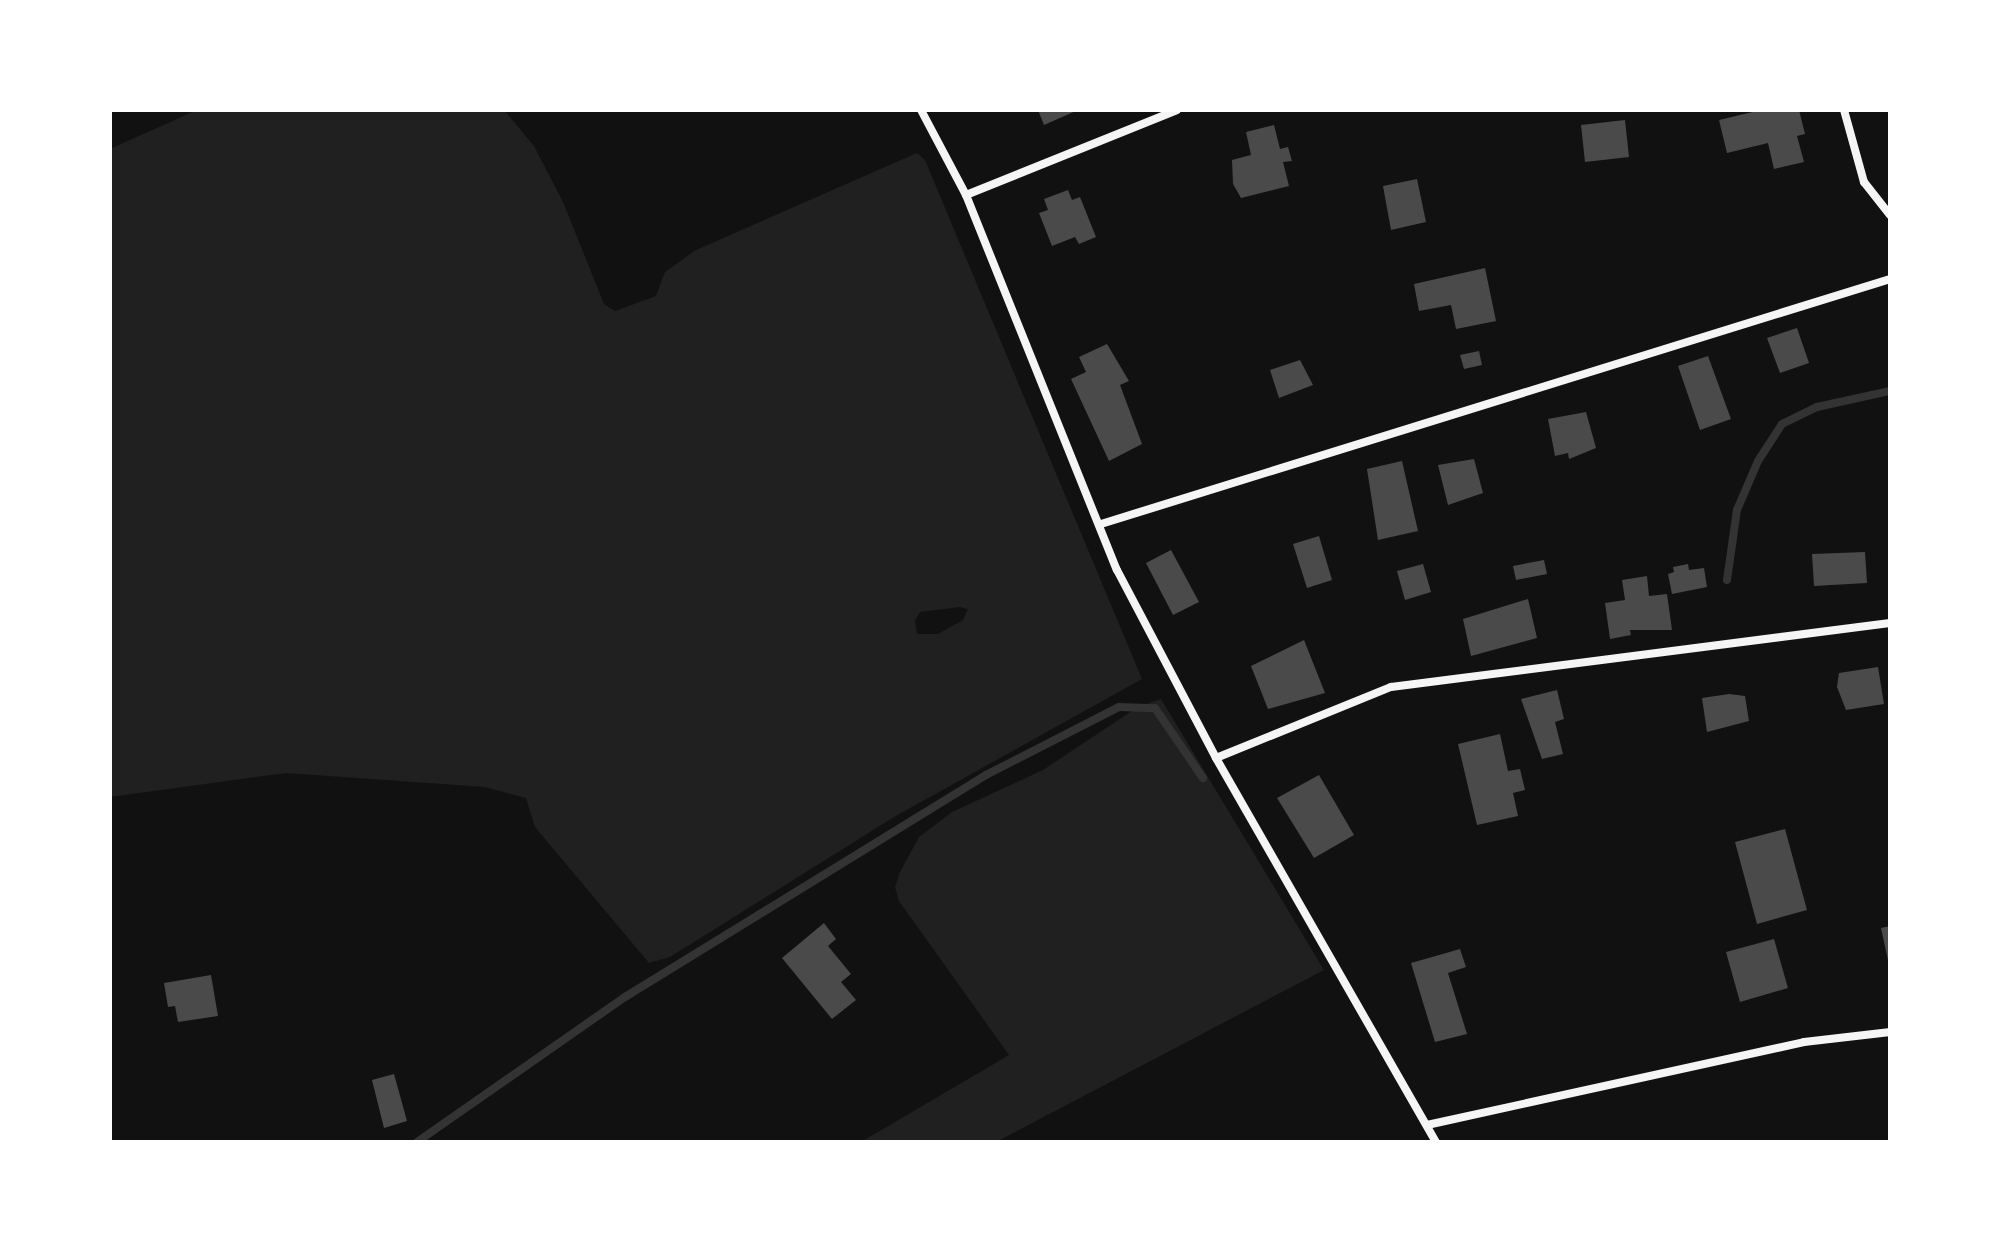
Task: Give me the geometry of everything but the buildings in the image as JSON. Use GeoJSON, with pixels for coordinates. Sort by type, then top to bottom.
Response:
{"type":"FeatureCollection","features":[{"type":"Feature","properties":{"kind":"street"},"geometry":{"type":"LineString","coordinates":[[921,110],[966,195],[1117,570],[1216,758],[1436,1142]]}},
{"type":"Feature","properties":{"kind":"street"},"geometry":{"type":"LineString","coordinates":[[966,195],[1177,110]]}},
{"type":"Feature","properties":{"kind":"street"},"geometry":{"type":"LineString","coordinates":[[1844,110],[1864,182],[1890,215]]}},
{"type":"Feature","properties":{"kind":"street"},"geometry":{"type":"LineString","coordinates":[[1101,524],[1890,279]]}},
{"type":"Feature","properties":{"kind":"street"},"geometry":{"type":"LineString","coordinates":[[1216,758],[1391,687],[1890,623]]}},
{"type":"Feature","properties":{"kind":"street"},"geometry":{"type":"LineString","coordinates":[[1427,1125],[1804,1042],[1890,1032]]}},
{"type":"Feature","properties":{"kind":"shaded area"},"geometry":{"type":"Polygon","coordinates":[[[197,110],[504,110],[534,146],[563,202],[604,304],[615,311],[656,296],[665,272],[696,250],[917,153],[925,160],[1142,679],[894,817],[670,957],[649,963],[535,827],[526,798],[485,787],[286,773],[110,797],[110,149],[197,110]],[[960,607],[920,612],[915,621],[917,634],[938,634],[963,620],[968,609],[960,607]]]}},
{"type":"Feature","properties":{"kind":"shaded area"},"geometry":{"type":"Polygon","coordinates":[[[1161,699],[1324,970],[996,1142],[861,1142],[1009,1055],[899,901],[895,887],[919,837],[952,812],[1043,770],[1138,707],[1161,699]]]}},
{"type":"Feature","properties":{"kind":"waterway"},"geometry":{"type":"LineString","coordinates":[[1727,580],[1737,510],[1758,461],[1782,424],[1817,407],[1890,391]]}},
{"type":"Feature","properties":{"kind":"waterway"},"geometry":{"type":"LineString","coordinates":[[417,1142],[625,997],[986,775],[1119,707],[1155,708],[1203,778]]}}]}
